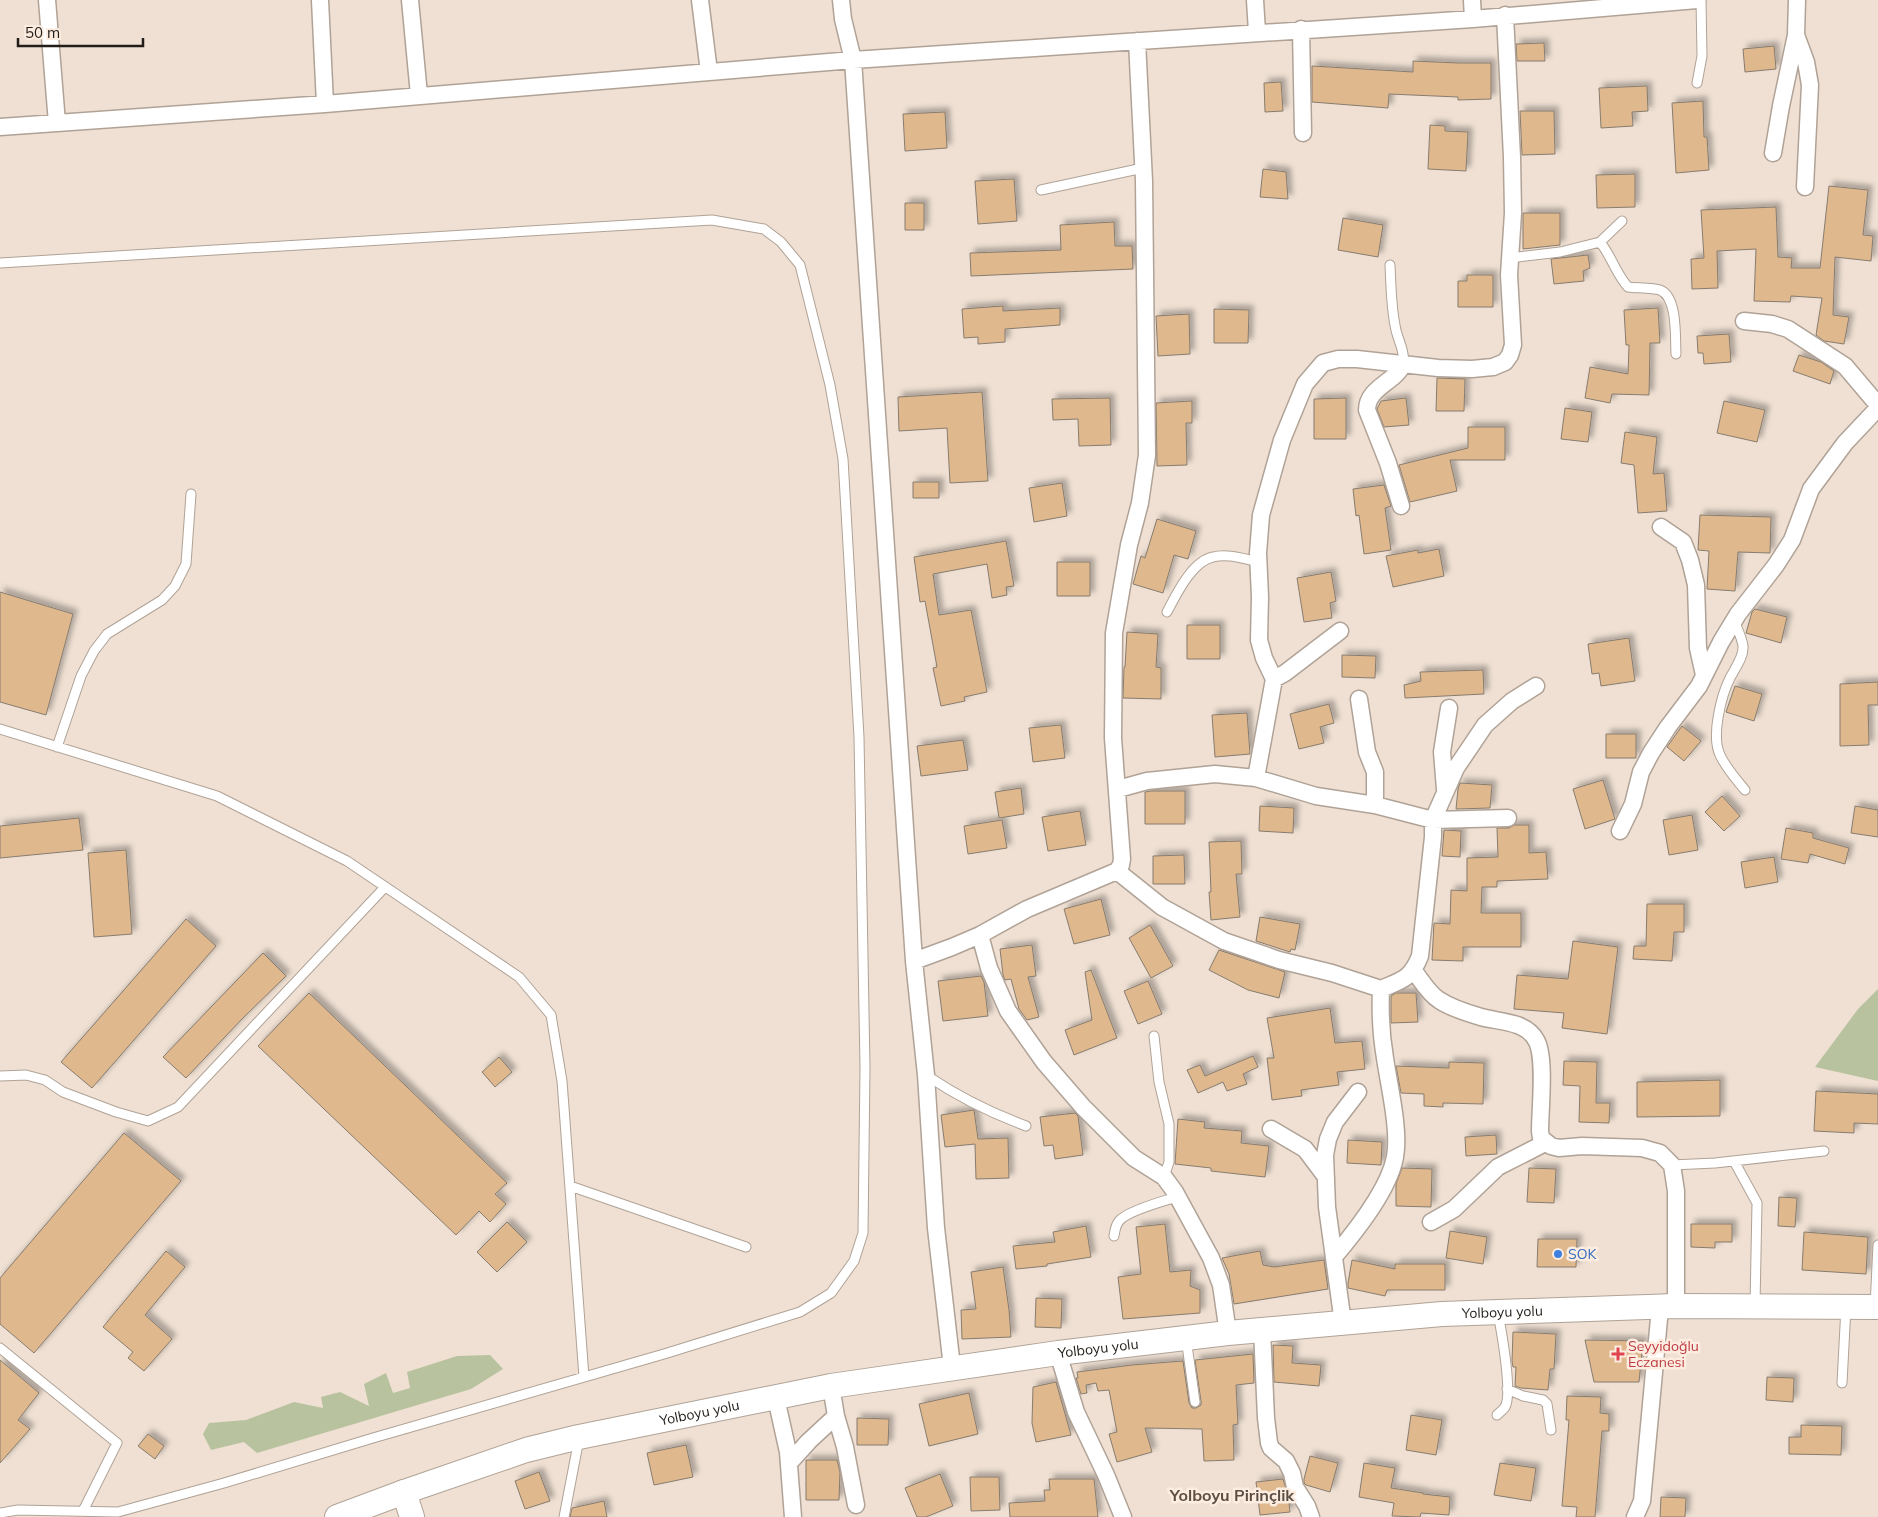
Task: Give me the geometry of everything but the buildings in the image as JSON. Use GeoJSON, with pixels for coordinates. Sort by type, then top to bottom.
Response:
{"type":"FeatureCollection","features":[{"type":"Feature","properties":{"kind":"main road","name":"Yolboyu yolu"},"geometry":{"type":"LineString","coordinates":[[337,1517],[526,1450],[579,1436],[830,1386],[952,1367],[1228,1333],[1442,1314],[1668,1307],[1876,1307]]}},
{"type":"Feature","properties":{"kind":"main road"},"geometry":{"type":"LineString","coordinates":[[404,1492],[412,1517]]}},
{"type":"Feature","properties":{"kind":"street"},"geometry":{"type":"LineString","coordinates":[[47,0],[57,122]]}},
{"type":"Feature","properties":{"kind":"street"},"geometry":{"type":"LineString","coordinates":[[320,0],[325,104]]}},
{"type":"Feature","properties":{"kind":"street"},"geometry":{"type":"LineString","coordinates":[[410,0],[419,95]]}},
{"type":"Feature","properties":{"kind":"street"},"geometry":{"type":"LineString","coordinates":[[700,0],[709,72]]}},
{"type":"Feature","properties":{"kind":"street"},"geometry":{"type":"LineString","coordinates":[[841,0],[843,19],[853,60],[914,961],[926,1075],[936,1228],[952,1367]]}},
{"type":"Feature","properties":{"kind":"street"},"geometry":{"type":"LineString","coordinates":[[1256,0],[1257,32]]}},
{"type":"Feature","properties":{"kind":"street"},"geometry":{"type":"LineString","coordinates":[[1472,0],[1473,19]]}},
{"type":"Feature","properties":{"kind":"street"},"geometry":{"type":"LineString","coordinates":[[0,127],[325,104],[853,60],[1473,19],[1580,5],[1699,0]]}},
{"type":"Feature","properties":{"kind":"street"},"geometry":{"type":"LineString","coordinates":[[1773,153],[1780,106],[1796,35],[1797,0]]}},
{"type":"Feature","properties":{"kind":"street"},"geometry":{"type":"LineString","coordinates":[[1256,778],[1274,679],[1264,658],[1259,640],[1261,515],[1282,440],[1305,384],[1323,363],[1338,358],[1357,358],[1438,368],[1472,369],[1493,367],[1504,362],[1510,355],[1513,345],[1509,275],[1513,213],[1510,94],[1505,16]]}},
{"type":"Feature","properties":{"kind":"street"},"geometry":{"type":"LineString","coordinates":[[1301,29],[1303,132]]}},
{"type":"Feature","properties":{"kind":"street"},"geometry":{"type":"LineString","coordinates":[[1796,35],[1806,62],[1810,84],[1805,187]]}},
{"type":"Feature","properties":{"kind":"street"},"geometry":{"type":"LineString","coordinates":[[914,961],[980,935],[1028,909],[1117,871],[1121,865],[1118,789],[1113,738],[1114,632],[1128,553],[1140,503],[1146,454],[1144,168],[1137,41]]}},
{"type":"Feature","properties":{"kind":"street"},"geometry":{"type":"LineString","coordinates":[[1620,831],[1633,804],[1641,772],[1668,727],[1699,686],[1734,621],[1776,565],[1792,540],[1811,489],[1845,443],[1878,407],[1845,366],[1788,329],[1772,324],[1744,320]]}},
{"type":"Feature","properties":{"kind":"street"},"geometry":{"type":"LineString","coordinates":[[1401,506],[1388,463],[1367,410],[1367,405],[1371,396],[1382,384],[1395,376],[1404,364]]}},
{"type":"Feature","properties":{"kind":"street"},"geometry":{"type":"LineString","coordinates":[[1661,528],[1683,542],[1690,560],[1696,585],[1698,648],[1704,675]]}},
{"type":"Feature","properties":{"kind":"street"},"geometry":{"type":"LineString","coordinates":[[1274,679],[1340,632]]}},
{"type":"Feature","properties":{"kind":"street"},"geometry":{"type":"LineString","coordinates":[[1117,871],[1162,907],[1224,941],[1279,960],[1332,973],[1381,990],[1414,971],[1420,956],[1433,820],[1445,789],[1456,768],[1485,725],[1512,701],[1536,686]]}},
{"type":"Feature","properties":{"kind":"street"},"geometry":{"type":"LineString","coordinates":[[1359,699],[1367,752],[1375,772],[1375,804]]}},
{"type":"Feature","properties":{"kind":"street"},"geometry":{"type":"LineString","coordinates":[[1445,789],[1442,752],[1449,708]]}},
{"type":"Feature","properties":{"kind":"street"},"geometry":{"type":"LineString","coordinates":[[1118,789],[1147,781],[1215,774],[1256,778],[1316,796],[1375,804],[1433,820],[1508,818]]}},
{"type":"Feature","properties":{"kind":"street"},"geometry":{"type":"LineString","coordinates":[[980,935],[989,968],[1008,1011],[1044,1062],[1083,1107],[1134,1158],[1164,1177],[1177,1197],[1211,1258],[1221,1285],[1228,1333]]}},
{"type":"Feature","properties":{"kind":"street"},"geometry":{"type":"LineString","coordinates":[[1414,971],[1438,1000],[1483,1017],[1514,1024],[1527,1030],[1537,1040],[1541,1059],[1540,1131],[1541,1138],[1545,1143],[1559,1148],[1582,1146],[1642,1148],[1660,1153],[1672,1165],[1676,1190],[1668,1307],[1642,1501],[1635,1517]]}},
{"type":"Feature","properties":{"kind":"street"},"geometry":{"type":"LineString","coordinates":[[1334,1257],[1359,1228],[1384,1184],[1395,1158],[1396,1137],[1380,1020],[1381,990]]}},
{"type":"Feature","properties":{"kind":"street"},"geometry":{"type":"LineString","coordinates":[[1343,1323],[1340,1290],[1327,1207],[1325,1155],[1328,1139],[1335,1122],[1358,1092]]}},
{"type":"Feature","properties":{"kind":"street"},"geometry":{"type":"LineString","coordinates":[[1271,1129],[1304,1149],[1326,1177]]}},
{"type":"Feature","properties":{"kind":"street"},"geometry":{"type":"LineString","coordinates":[[1431,1222],[1454,1209],[1498,1167],[1545,1143]]}},
{"type":"Feature","properties":{"kind":"street"},"geometry":{"type":"LineString","coordinates":[[1262,1330],[1269,1444],[1286,1461],[1292,1473],[1295,1487],[1307,1506],[1311,1517]]}},
{"type":"Feature","properties":{"kind":"street"},"geometry":{"type":"LineString","coordinates":[[1058,1353],[1076,1412],[1106,1475],[1123,1517]]}},
{"type":"Feature","properties":{"kind":"street"},"geometry":{"type":"LineString","coordinates":[[830,1386],[845,1447],[856,1505]]}},
{"type":"Feature","properties":{"kind":"street"},"geometry":{"type":"LineString","coordinates":[[776,1398],[789,1463],[793,1517]]}},
{"type":"Feature","properties":{"kind":"street"},"geometry":{"type":"LineString","coordinates":[[789,1463],[836,1416]]}},
{"type":"Feature","properties":{"kind":"lane"},"geometry":{"type":"LineString","coordinates":[[1697,83],[1702,56],[1699,0]]}},
{"type":"Feature","properties":{"kind":"lane"},"geometry":{"type":"LineString","coordinates":[[1041,190],[1144,168]]}},
{"type":"Feature","properties":{"kind":"lane"},"geometry":{"type":"LineString","coordinates":[[0,264],[712,220],[764,229],[781,242],[800,265],[830,386],[843,459],[859,737],[865,1067],[863,1233],[854,1261],[831,1293],[800,1312],[189,1493],[118,1512],[18,1510],[0,1513]]}},
{"type":"Feature","properties":{"kind":"lane"},"geometry":{"type":"LineString","coordinates":[[1510,258],[1554,253],[1600,242],[1622,221]]}},
{"type":"Feature","properties":{"kind":"lane"},"geometry":{"type":"LineString","coordinates":[[1600,242],[1609,253],[1622,281],[1628,287],[1660,290],[1667,295],[1673,307],[1676,354]]}},
{"type":"Feature","properties":{"kind":"lane"},"geometry":{"type":"LineString","coordinates":[[1390,265],[1391,302],[1395,328],[1404,350],[1404,364]]}},
{"type":"Feature","properties":{"kind":"lane"},"geometry":{"type":"LineString","coordinates":[[57,746],[81,676],[94,651],[107,634],[162,600],[175,586],[186,564],[191,494]]}},
{"type":"Feature","properties":{"kind":"lane"},"geometry":{"type":"LineString","coordinates":[[1167,612],[1185,578],[1212,557],[1232,556],[1259,562]]}},
{"type":"Feature","properties":{"kind":"lane"},"geometry":{"type":"LineString","coordinates":[[1734,621],[1743,646],[1742,655],[1727,686],[1721,704],[1717,743],[1720,754],[1728,768],[1745,790]]}},
{"type":"Feature","properties":{"kind":"lane"},"geometry":{"type":"LineString","coordinates":[[0,729],[217,796],[347,860],[519,977],[551,1015],[562,1081],[584,1377]]}},
{"type":"Feature","properties":{"kind":"lane"},"geometry":{"type":"LineString","coordinates":[[0,1076],[26,1075],[45,1080],[63,1092],[116,1112],[148,1121],[178,1107],[385,887]]}},
{"type":"Feature","properties":{"kind":"lane"},"geometry":{"type":"LineString","coordinates":[[1154,1036],[1159,1082],[1169,1124],[1169,1162],[1164,1177]]}},
{"type":"Feature","properties":{"kind":"lane"},"geometry":{"type":"LineString","coordinates":[[926,1075],[951,1092],[1026,1126]]}},
{"type":"Feature","properties":{"kind":"lane"},"geometry":{"type":"LineString","coordinates":[[1672,1165],[1734,1161],[1824,1151]]}},
{"type":"Feature","properties":{"kind":"lane"},"geometry":{"type":"LineString","coordinates":[[1734,1161],[1757,1203],[1755,1306]]}},
{"type":"Feature","properties":{"kind":"lane"},"geometry":{"type":"LineString","coordinates":[[570,1186],[746,1247]]}},
{"type":"Feature","properties":{"kind":"lane"},"geometry":{"type":"LineString","coordinates":[[1114,1236],[1117,1224],[1122,1218],[1149,1206],[1177,1197]]}},
{"type":"Feature","properties":{"kind":"lane"},"geometry":{"type":"LineString","coordinates":[[1876,1307],[1878,1245]]}},
{"type":"Feature","properties":{"kind":"lane"},"geometry":{"type":"LineString","coordinates":[[1842,1383],[1846,1307]]}},
{"type":"Feature","properties":{"kind":"lane"},"geometry":{"type":"LineString","coordinates":[[1497,1415],[1506,1406],[1507,1389],[1502,1333],[1498,1312]]}},
{"type":"Feature","properties":{"kind":"lane"},"geometry":{"type":"LineString","coordinates":[[1186,1338],[1195,1402]]}},
{"type":"Feature","properties":{"kind":"lane"},"geometry":{"type":"LineString","coordinates":[[0,1348],[117,1444],[83,1511]]}},
{"type":"Feature","properties":{"kind":"lane"},"geometry":{"type":"LineString","coordinates":[[1507,1389],[1523,1396],[1543,1400],[1547,1404],[1551,1430]]}},
{"type":"Feature","properties":{"kind":"lane"},"geometry":{"type":"LineString","coordinates":[[564,1517],[579,1436]]}},
{"type":"Feature","properties":{"kind":"green space"},"geometry":{"type":"Polygon","coordinates":[[[1878,989],[1878,1081],[1815,1067],[1858,1009],[1878,989]]]}},
{"type":"Feature","properties":{"kind":"green space"},"geometry":{"type":"Polygon","coordinates":[[[490,1355],[503,1369],[471,1389],[257,1453],[244,1442],[211,1450],[203,1434],[209,1423],[246,1420],[294,1402],[323,1408],[321,1397],[340,1392],[369,1406],[364,1384],[386,1373],[393,1393],[410,1388],[407,1372],[457,1356],[490,1355]]]}},
{"type":"Feature","properties":{"kind":"place","name":"SOK"},"geometry":{"type":"Point","coordinates":[1558,1254]}},
{"type":"Feature","properties":{"kind":"place","name":"Seyyidoğlu Eczanesi"},"geometry":{"type":"Point","coordinates":[1618,1354]}},
{"type":"Feature","properties":{"kind":"district","name":"Yolboyu Pirinçlik"},"geometry":{"type":"Point","coordinates":[1232,1495]}}]}
